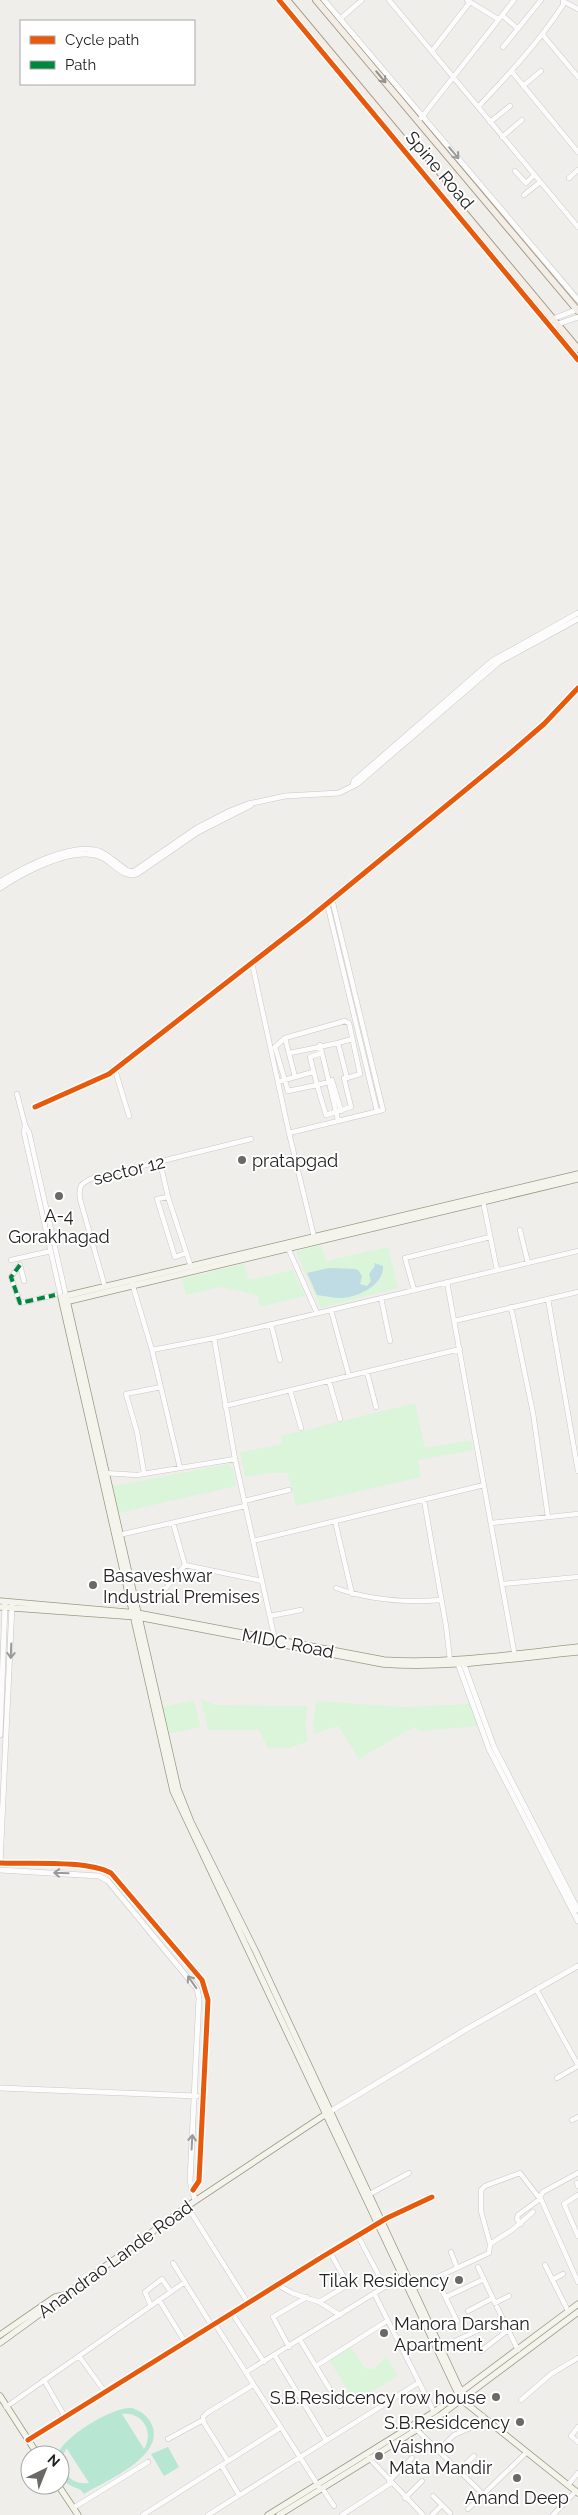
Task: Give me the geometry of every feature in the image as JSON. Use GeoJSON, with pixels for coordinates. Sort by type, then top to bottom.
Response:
{"type":"FeatureCollection","features":[{"type":"Feature","properties":{"kind":"main road","name":"Spine Road"},"geometry":{"type":"LineString","coordinates":[[287,0],[553,322]]}},
{"type":"Feature","properties":{"kind":"main road","name":"Spine Road"},"geometry":{"type":"LineString","coordinates":[[316,0],[421,118],[578,312]]}},
{"type":"Feature","properties":{"kind":"main road"},"geometry":{"type":"LineString","coordinates":[[553,322],[566,339],[578,349]]}},
{"type":"Feature","properties":{"kind":"main road"},"geometry":{"type":"LineString","coordinates":[[62,1298],[288,1246],[578,1174]]}},
{"type":"Feature","properties":{"kind":"main road"},"geometry":{"type":"LineString","coordinates":[[62,1298],[288,1246],[314,1237],[578,1179]]}},
{"type":"Feature","properties":{"kind":"main road"},"geometry":{"type":"LineString","coordinates":[[62,1298],[135,1615],[166,1765],[177,1802],[329,2113],[463,2397],[483,2416],[577,2492]]}},
{"type":"Feature","properties":{"kind":"main road","name":"MIDC Road"},"geometry":{"type":"LineString","coordinates":[[6,1604],[135,1615],[374,1660],[410,1662],[460,1661]]}},
{"type":"Feature","properties":{"kind":"main road","name":"MIDC Road"},"geometry":{"type":"LineString","coordinates":[[276,1642],[374,1664],[410,1666],[578,1652]]}},
{"type":"Feature","properties":{"kind":"main road","name":"MIDC Road"},"geometry":{"type":"LineString","coordinates":[[515,1656],[578,1647]]}},
{"type":"Feature","properties":{"kind":"main road","name":"Anandrao Lande Road"},"geometry":{"type":"LineString","coordinates":[[0,2343],[10,2332],[59,2301],[64,2295],[195,2200],[329,2113]]}},
{"type":"Feature","properties":{"kind":"main road"},"geometry":{"type":"LineString","coordinates":[[280,2515],[365,2454],[434,2412],[463,2397],[518,2350],[578,2304]]}},
{"type":"Feature","properties":{"kind":"main road"},"geometry":{"type":"LineString","coordinates":[[268,2515],[369,2460],[417,2430],[578,2312]]}},
{"type":"Feature","properties":{"kind":"main road"},"geometry":{"type":"LineString","coordinates":[[0,2335],[10,2332]]}},
{"type":"Feature","properties":{"kind":"main road"},"geometry":{"type":"LineString","coordinates":[[0,2396],[31,2445]]}},
{"type":"Feature","properties":{"kind":"main road"},"geometry":{"type":"LineString","coordinates":[[65,2495],[78,2515]]}},
{"type":"Feature","properties":{"kind":"street","name":"Spine Road"},"geometry":{"type":"LineString","coordinates":[[279,0],[553,322]]}},
{"type":"Feature","properties":{"kind":"street","name":"Spine Road"},"geometry":{"type":"LineString","coordinates":[[324,0],[421,118],[578,300]]}},
{"type":"Feature","properties":{"kind":"street"},"geometry":{"type":"LineString","coordinates":[[340,19],[362,0]]}},
{"type":"Feature","properties":{"kind":"street"},"geometry":{"type":"LineString","coordinates":[[389,0],[578,227]]}},
{"type":"Feature","properties":{"kind":"street"},"geometry":{"type":"LineString","coordinates":[[421,118],[452,76],[514,0]]}},
{"type":"Feature","properties":{"kind":"street"},"geometry":{"type":"LineString","coordinates":[[503,47],[541,0]]}},
{"type":"Feature","properties":{"kind":"street"},"geometry":{"type":"LineString","coordinates":[[432,52],[471,1],[518,29]]}},
{"type":"Feature","properties":{"kind":"street"},"geometry":{"type":"LineString","coordinates":[[478,108],[512,72],[542,34],[563,1],[578,10]]}},
{"type":"Feature","properties":{"kind":"street"},"geometry":{"type":"LineString","coordinates":[[542,34],[578,77]]}},
{"type":"Feature","properties":{"kind":"street"},"geometry":{"type":"LineString","coordinates":[[523,86],[541,71]]}},
{"type":"Feature","properties":{"kind":"street"},"geometry":{"type":"LineString","coordinates":[[512,72],[578,152]]}},
{"type":"Feature","properties":{"kind":"street"},"geometry":{"type":"LineString","coordinates":[[490,122],[510,106]]}},
{"type":"Feature","properties":{"kind":"street"},"geometry":{"type":"LineString","coordinates":[[502,137],[522,120]]}},
{"type":"Feature","properties":{"kind":"street"},"geometry":{"type":"LineString","coordinates":[[569,178],[578,170]]}},
{"type":"Feature","properties":{"kind":"street"},"geometry":{"type":"LineString","coordinates":[[515,171],[526,183],[534,175]]}},
{"type":"Feature","properties":{"kind":"street"},"geometry":{"type":"LineString","coordinates":[[524,195],[540,182]]}},
{"type":"Feature","properties":{"kind":"street"},"geometry":{"type":"LineString","coordinates":[[553,322],[578,312]]}},
{"type":"Feature","properties":{"kind":"street"},"geometry":{"type":"LineString","coordinates":[[566,339],[578,360]]}},
{"type":"Feature","properties":{"kind":"street"},"geometry":{"type":"LineString","coordinates":[[433,715],[497,657],[578,613]]}},
{"type":"Feature","properties":{"kind":"street"},"geometry":{"type":"LineString","coordinates":[[0,882],[38,861],[85,850],[97,851],[128,871],[135,871],[197,828],[230,811],[285,796],[339,793],[353,785],[360,776],[499,662],[578,619]]}},
{"type":"Feature","properties":{"kind":"street"},"geometry":{"type":"LineString","coordinates":[[35,1107],[104,1078],[115,1070],[332,899],[508,755],[544,724],[578,688]]}},
{"type":"Feature","properties":{"kind":"street"},"geometry":{"type":"LineString","coordinates":[[0,888],[41,864],[82,854],[101,857],[128,875],[137,874],[198,832],[251,805]]}},
{"type":"Feature","properties":{"kind":"street"},"geometry":{"type":"LineString","coordinates":[[332,899],[377,1111]]}},
{"type":"Feature","properties":{"kind":"street"},"geometry":{"type":"LineString","coordinates":[[289,1133],[383,1110],[363,1042],[327,903]]}},
{"type":"Feature","properties":{"kind":"street"},"geometry":{"type":"LineString","coordinates":[[252,963],[277,1082],[314,1237]]}},
{"type":"Feature","properties":{"kind":"street"},"geometry":{"type":"LineString","coordinates":[[345,1021],[349,1024],[361,1073],[288,1092],[275,1047],[285,1038],[345,1021]]}},
{"type":"Feature","properties":{"kind":"street"},"geometry":{"type":"LineString","coordinates":[[285,1038],[295,1077]]}},
{"type":"Feature","properties":{"kind":"street"},"geometry":{"type":"LineString","coordinates":[[290,1053],[320,1045],[352,1041],[363,1042]]}},
{"type":"Feature","properties":{"kind":"street"},"geometry":{"type":"LineString","coordinates":[[322,1053],[310,1057],[325,1114],[351,1107],[338,1043]]}},
{"type":"Feature","properties":{"kind":"street"},"geometry":{"type":"LineString","coordinates":[[320,1045],[338,1111],[338,1120]]}},
{"type":"Feature","properties":{"kind":"street"},"geometry":{"type":"LineString","coordinates":[[115,1070],[129,1116]]}},
{"type":"Feature","properties":{"kind":"street"},"geometry":{"type":"LineString","coordinates":[[277,1082],[314,1072]]}},
{"type":"Feature","properties":{"kind":"street"},"geometry":{"type":"LineString","coordinates":[[17,1094],[25,1125],[29,1132],[62,1298]]}},
{"type":"Feature","properties":{"kind":"street"},"geometry":{"type":"LineString","coordinates":[[25,1125],[24,1134],[62,1298]]}},
{"type":"Feature","properties":{"kind":"street","name":"sector 12"},"geometry":{"type":"LineString","coordinates":[[105,1287],[79,1189],[83,1182],[92,1178],[251,1139]]}},
{"type":"Feature","properties":{"kind":"street"},"geometry":{"type":"LineString","coordinates":[[160,1162],[168,1197],[191,1267]]}},
{"type":"Feature","properties":{"kind":"street"},"geometry":{"type":"LineString","coordinates":[[168,1197],[157,1199],[175,1257],[186,1253]]}},
{"type":"Feature","properties":{"kind":"street"},"geometry":{"type":"LineString","coordinates":[[482,1199],[497,1270]]}},
{"type":"Feature","properties":{"kind":"street"},"geometry":{"type":"LineString","coordinates":[[520,1230],[528,1263]]}},
{"type":"Feature","properties":{"kind":"street"},"geometry":{"type":"LineString","coordinates":[[414,1290],[405,1258],[490,1237]]}},
{"type":"Feature","properties":{"kind":"street"},"geometry":{"type":"LineString","coordinates":[[288,1246],[317,1313]]}},
{"type":"Feature","properties":{"kind":"street"},"geometry":{"type":"LineString","coordinates":[[11,1260],[51,1251]]}},
{"type":"Feature","properties":{"kind":"street"},"geometry":{"type":"LineString","coordinates":[[152,1350],[214,1338],[578,1251]]}},
{"type":"Feature","properties":{"kind":"street"},"geometry":{"type":"LineString","coordinates":[[21,1258],[20,1266],[24,1281]]}},
{"type":"Feature","properties":{"kind":"street"},"geometry":{"type":"LineString","coordinates":[[20,1266],[11,1277],[20,1303],[62,1298]]}},
{"type":"Feature","properties":{"kind":"street"},"geometry":{"type":"LineString","coordinates":[[447,1282],[515,1656]]}},
{"type":"Feature","properties":{"kind":"street"},"geometry":{"type":"LineString","coordinates":[[132,1283],[152,1350],[180,1468]]}},
{"type":"Feature","properties":{"kind":"street"},"geometry":{"type":"LineString","coordinates":[[454,1321],[578,1292]]}},
{"type":"Feature","properties":{"kind":"street"},"geometry":{"type":"LineString","coordinates":[[381,1298],[390,1341]]}},
{"type":"Feature","properties":{"kind":"street"},"geometry":{"type":"LineString","coordinates":[[548,1300],[578,1471]]}},
{"type":"Feature","properties":{"kind":"street"},"geometry":{"type":"LineString","coordinates":[[511,1308],[533,1413],[548,1517]]}},
{"type":"Feature","properties":{"kind":"street"},"geometry":{"type":"LineString","coordinates":[[331,1310],[349,1376]]}},
{"type":"Feature","properties":{"kind":"street"},"geometry":{"type":"LineString","coordinates":[[271,1324],[280,1360]]}},
{"type":"Feature","properties":{"kind":"street"},"geometry":{"type":"LineString","coordinates":[[214,1338],[234,1459],[276,1642]]}},
{"type":"Feature","properties":{"kind":"street"},"geometry":{"type":"LineString","coordinates":[[225,1406],[460,1350]]}},
{"type":"Feature","properties":{"kind":"street"},"geometry":{"type":"LineString","coordinates":[[367,1372],[376,1407]]}},
{"type":"Feature","properties":{"kind":"street"},"geometry":{"type":"LineString","coordinates":[[329,1381],[340,1419]]}},
{"type":"Feature","properties":{"kind":"street"},"geometry":{"type":"LineString","coordinates":[[144,1474],[137,1432],[126,1394],[161,1387]]}},
{"type":"Feature","properties":{"kind":"street"},"geometry":{"type":"LineString","coordinates":[[290,1390],[301,1428]]}},
{"type":"Feature","properties":{"kind":"street"},"geometry":{"type":"LineString","coordinates":[[103,1473],[144,1474],[234,1459]]}},
{"type":"Feature","properties":{"kind":"street"},"geometry":{"type":"LineString","coordinates":[[253,1541],[484,1486]]}},
{"type":"Feature","properties":{"kind":"street"},"geometry":{"type":"LineString","coordinates":[[117,1536],[173,1523],[289,1490]]}},
{"type":"Feature","properties":{"kind":"street"},"geometry":{"type":"LineString","coordinates":[[424,1500],[450,1660]]}},
{"type":"Feature","properties":{"kind":"street"},"geometry":{"type":"LineString","coordinates":[[491,1522],[578,1514]]}},
{"type":"Feature","properties":{"kind":"street"},"geometry":{"type":"LineString","coordinates":[[334,1521],[352,1594]]}},
{"type":"Feature","properties":{"kind":"street"},"geometry":{"type":"LineString","coordinates":[[173,1523],[186,1565]]}},
{"type":"Feature","properties":{"kind":"street"},"geometry":{"type":"LineString","coordinates":[[186,1565],[262,1581]]}},
{"type":"Feature","properties":{"kind":"street"},"geometry":{"type":"LineString","coordinates":[[166,1588],[186,1565]]}},
{"type":"Feature","properties":{"kind":"street"},"geometry":{"type":"LineString","coordinates":[[502,1584],[578,1577]]}},
{"type":"Feature","properties":{"kind":"street"},"geometry":{"type":"LineString","coordinates":[[336,1588],[352,1594],[403,1602],[441,1600]]}},
{"type":"Feature","properties":{"kind":"street"},"geometry":{"type":"LineString","coordinates":[[0,1735],[6,1604]]}},
{"type":"Feature","properties":{"kind":"street"},"geometry":{"type":"LineString","coordinates":[[6,1604],[0,1870],[92,1874],[108,1882],[197,1988],[199,1998],[190,2181],[195,2200]]}},
{"type":"Feature","properties":{"kind":"street"},"geometry":{"type":"LineString","coordinates":[[270,1616],[300,1610]]}},
{"type":"Feature","properties":{"kind":"street"},"geometry":{"type":"LineString","coordinates":[[460,1661],[494,1746],[578,1910]]}},
{"type":"Feature","properties":{"kind":"street"},"geometry":{"type":"LineString","coordinates":[[460,1661],[490,1749],[578,1921]]}},
{"type":"Feature","properties":{"kind":"street"},"geometry":{"type":"LineString","coordinates":[[0,1862],[92,1867],[101,1868],[111,1873],[202,1980],[208,2000],[199,2181],[193,2190]]}},
{"type":"Feature","properties":{"kind":"street"},"geometry":{"type":"LineString","coordinates":[[92,1867],[92,1874]]}},
{"type":"Feature","properties":{"kind":"street"},"geometry":{"type":"LineString","coordinates":[[329,2113],[536,1989],[578,1966]]}},
{"type":"Feature","properties":{"kind":"street"},"geometry":{"type":"LineString","coordinates":[[536,1989],[578,2066],[557,2078]]}},
{"type":"Feature","properties":{"kind":"street"},"geometry":{"type":"LineString","coordinates":[[0,2088],[203,2096]]}},
{"type":"Feature","properties":{"kind":"street"},"geometry":{"type":"LineString","coordinates":[[572,2120],[578,2117]]}},
{"type":"Feature","properties":{"kind":"street"},"geometry":{"type":"LineString","coordinates":[[367,2195],[409,2173]]}},
{"type":"Feature","properties":{"kind":"street"},"geometry":{"type":"LineString","coordinates":[[411,2289],[489,2253],[490,2244],[481,2211],[481,2190],[485,2186],[520,2173],[540,2199],[578,2282]]}},
{"type":"Feature","properties":{"kind":"street"},"geometry":{"type":"LineString","coordinates":[[521,2224],[517,2219],[518,2215],[540,2199],[543,2192],[578,2173]]}},
{"type":"Feature","properties":{"kind":"street"},"geometry":{"type":"LineString","coordinates":[[578,2195],[564,2204],[576,2227],[578,2236]]}},
{"type":"Feature","properties":{"kind":"street"},"geometry":{"type":"LineString","coordinates":[[28,2440],[330,2252],[380,2223],[432,2197]]}},
{"type":"Feature","properties":{"kind":"street"},"geometry":{"type":"LineString","coordinates":[[187,2206],[248,2303]]}},
{"type":"Feature","properties":{"kind":"street"},"geometry":{"type":"LineString","coordinates":[[490,2244],[521,2224],[533,2212]]}},
{"type":"Feature","properties":{"kind":"street"},"geometry":{"type":"LineString","coordinates":[[358,2236],[385,2287]]}},
{"type":"Feature","properties":{"kind":"street"},"geometry":{"type":"LineString","coordinates":[[319,2302],[344,2287],[347,2283],[330,2252]]}},
{"type":"Feature","properties":{"kind":"street"},"geometry":{"type":"LineString","coordinates":[[450,2252],[457,2268]]}},
{"type":"Feature","properties":{"kind":"street"},"geometry":{"type":"LineString","coordinates":[[173,2263],[246,2372],[299,2457],[334,2506]]}},
{"type":"Feature","properties":{"kind":"street"},"geometry":{"type":"LineString","coordinates":[[545,2265],[568,2311]]}},
{"type":"Feature","properties":{"kind":"street"},"geometry":{"type":"LineString","coordinates":[[478,2267],[495,2303],[509,2296]]}},
{"type":"Feature","properties":{"kind":"street"},"geometry":{"type":"LineString","coordinates":[[552,2280],[563,2274]]}},
{"type":"Feature","properties":{"kind":"street"},"geometry":{"type":"LineString","coordinates":[[246,2372],[275,2356],[404,2275]]}},
{"type":"Feature","properties":{"kind":"street"},"geometry":{"type":"LineString","coordinates":[[436,2278],[457,2321]]}},
{"type":"Feature","properties":{"kind":"street"},"geometry":{"type":"LineString","coordinates":[[151,2306],[145,2292],[162,2279],[171,2292]]}},
{"type":"Feature","properties":{"kind":"street"},"geometry":{"type":"LineString","coordinates":[[446,2297],[484,2279]]}},
{"type":"Feature","properties":{"kind":"street"},"geometry":{"type":"LineString","coordinates":[[6,2407],[185,2282]]}},
{"type":"Feature","properties":{"kind":"street"},"geometry":{"type":"LineString","coordinates":[[278,2284],[292,2293],[319,2302],[340,2315]]}},
{"type":"Feature","properties":{"kind":"street"},"geometry":{"type":"LineString","coordinates":[[374,2293],[434,2412]]}},
{"type":"Feature","properties":{"kind":"street"},"geometry":{"type":"LineString","coordinates":[[289,2347],[273,2317],[307,2297]]}},
{"type":"Feature","properties":{"kind":"street"},"geometry":{"type":"LineString","coordinates":[[468,2311],[492,2298]]}},
{"type":"Feature","properties":{"kind":"street"},"geometry":{"type":"LineString","coordinates":[[159,2300],[184,2342]]}},
{"type":"Feature","properties":{"kind":"street"},"geometry":{"type":"LineString","coordinates":[[497,2307],[518,2350]]}},
{"type":"Feature","properties":{"kind":"street"},"geometry":{"type":"LineString","coordinates":[[232,2313],[264,2362]]}},
{"type":"Feature","properties":{"kind":"street"},"geometry":{"type":"LineString","coordinates":[[439,2349],[502,2319]]}},
{"type":"Feature","properties":{"kind":"street"},"geometry":{"type":"LineString","coordinates":[[316,2366],[387,2321]]}},
{"type":"Feature","properties":{"kind":"street"},"geometry":{"type":"LineString","coordinates":[[481,2351],[508,2330]]}},
{"type":"Feature","properties":{"kind":"street"},"geometry":{"type":"LineString","coordinates":[[300,2340],[340,2406]]}},
{"type":"Feature","properties":{"kind":"street"},"geometry":{"type":"LineString","coordinates":[[79,2356],[105,2392]]}},
{"type":"Feature","properties":{"kind":"street"},"geometry":{"type":"LineString","coordinates":[[275,2356],[326,2440]]}},
{"type":"Feature","properties":{"kind":"street"},"geometry":{"type":"LineString","coordinates":[[521,2400],[551,2374],[578,2358]]}},
{"type":"Feature","properties":{"kind":"street"},"geometry":{"type":"LineString","coordinates":[[44,2380],[65,2417]]}},
{"type":"Feature","properties":{"kind":"street"},"geometry":{"type":"LineString","coordinates":[[208,2515],[418,2383]]}},
{"type":"Feature","properties":{"kind":"street"},"geometry":{"type":"LineString","coordinates":[[168,2439],[203,2420],[207,2413],[253,2385]]}},
{"type":"Feature","properties":{"kind":"street"},"geometry":{"type":"LineString","coordinates":[[438,2451],[458,2432],[472,2427],[483,2416]]}},
{"type":"Feature","properties":{"kind":"street"},"geometry":{"type":"LineString","coordinates":[[203,2420],[228,2461]]}},
{"type":"Feature","properties":{"kind":"street"},"geometry":{"type":"LineString","coordinates":[[578,2427],[571,2436],[578,2442]]}},
{"type":"Feature","properties":{"kind":"street"},"geometry":{"type":"LineString","coordinates":[[143,2515],[280,2428]]}},
{"type":"Feature","properties":{"kind":"street"},"geometry":{"type":"LineString","coordinates":[[417,2430],[483,2494]]}},
{"type":"Feature","properties":{"kind":"street"},"geometry":{"type":"LineString","coordinates":[[398,2442],[406,2451]]}},
{"type":"Feature","properties":{"kind":"street"},"geometry":{"type":"LineString","coordinates":[[468,2509],[527,2452]]}},
{"type":"Feature","properties":{"kind":"street"},"geometry":{"type":"LineString","coordinates":[[365,2454],[423,2515]]}},
{"type":"Feature","properties":{"kind":"street"},"geometry":{"type":"LineString","coordinates":[[458,2470],[474,2456]]}},
{"type":"Feature","properties":{"kind":"street"},"geometry":{"type":"LineString","coordinates":[[342,2515],[350,2513],[390,2482],[412,2458]]}},
{"type":"Feature","properties":{"kind":"street"},"geometry":{"type":"LineString","coordinates":[[73,2508],[148,2462]]}},
{"type":"Feature","properties":{"kind":"street"},"geometry":{"type":"LineString","coordinates":[[222,2466],[239,2495]]}},
{"type":"Feature","properties":{"kind":"street"},"geometry":{"type":"LineString","coordinates":[[568,2485],[578,2473]]}},
{"type":"Feature","properties":{"kind":"street"},"geometry":{"type":"LineString","coordinates":[[406,2498],[422,2481]]}},
{"type":"Feature","properties":{"kind":"street"},"geometry":{"type":"LineString","coordinates":[[553,2515],[577,2492]]}},
{"type":"Feature","properties":{"kind":"street"},"geometry":{"type":"LineString","coordinates":[[433,2496],[450,2512]]}},
{"type":"Feature","properties":{"kind":"street"},"geometry":{"type":"LineString","coordinates":[[432,2515],[442,2505]]}},
{"type":"Feature","properties":{"kind":"green space"},"geometry":{"type":"Polygon","coordinates":[[[321,1245],[326,1261],[388,1247],[398,1288],[321,1308],[296,1252],[321,1245]]]}},
{"type":"Feature","properties":{"kind":"green space"},"geometry":{"type":"Polygon","coordinates":[[[244,1264],[249,1280],[293,1270],[305,1296],[260,1307],[257,1295],[221,1287],[186,1295],[182,1279],[244,1264]]]}},
{"type":"Feature","properties":{"kind":"green space"},"geometry":{"type":"Polygon","coordinates":[[[415,1403],[425,1448],[471,1440],[473,1450],[418,1460],[421,1477],[296,1506],[287,1473],[270,1473],[245,1477],[240,1452],[282,1444],[281,1436],[415,1403]]]}},
{"type":"Feature","properties":{"kind":"green space"},"geometry":{"type":"Polygon","coordinates":[[[228,1464],[233,1468],[236,1486],[118,1513],[113,1486],[228,1464]]]}},
{"type":"Feature","properties":{"kind":"green space"},"geometry":{"type":"Polygon","coordinates":[[[201,1699],[215,1705],[308,1706],[305,1722],[308,1741],[290,1748],[268,1748],[259,1730],[208,1730],[201,1699]]]}},
{"type":"Feature","properties":{"kind":"green space"},"geometry":{"type":"Polygon","coordinates":[[[194,1700],[200,1727],[168,1734],[162,1707],[194,1700]]]}},
{"type":"Feature","properties":{"kind":"green space"},"geometry":{"type":"Polygon","coordinates":[[[317,1701],[405,1707],[470,1704],[478,1726],[420,1731],[414,1727],[359,1759],[338,1726],[314,1734],[313,1721],[317,1701]]]}},
{"type":"Feature","properties":{"kind":"green space"},"geometry":{"type":"Polygon","coordinates":[[[350,2346],[366,2369],[374,2369],[386,2356],[398,2376],[355,2402],[329,2360],[350,2346]]]}},
{"type":"Feature","properties":{"kind":"green space"},"geometry":{"type":"Polygon","coordinates":[[[132,2408],[144,2414],[152,2425],[154,2437],[150,2447],[131,2467],[84,2494],[80,2489],[70,2484],[70,2478],[82,2483],[89,2483],[70,2454],[70,2445],[64,2445],[78,2432],[113,2412],[132,2408]],[[122,2414],[144,2449],[148,2436],[145,2424],[141,2419],[129,2414],[122,2414]]]}},
{"type":"Feature","properties":{"kind":"green space"},"geometry":{"type":"Polygon","coordinates":[[[168,2447],[179,2467],[164,2476],[151,2454],[168,2447]]]}},
{"type":"Feature","properties":{"kind":"water"},"geometry":{"type":"Polygon","coordinates":[[[374,1263],[383,1266],[379,1279],[369,1289],[348,1297],[339,1298],[317,1295],[307,1273],[329,1268],[354,1269],[358,1270],[362,1276],[360,1284],[367,1286],[371,1281],[369,1274],[375,1266],[374,1263]]]}},
{"type":"Feature","properties":{"kind":"marked path"},"geometry":{"type":"LineString","coordinates":[[20,1265],[11,1277],[20,1303],[55,1295]]}},
{"type":"Feature","properties":{"kind":"cycle path"},"geometry":{"type":"LineString","coordinates":[[279,0],[578,360]]}},
{"type":"Feature","properties":{"kind":"cycle path"},"geometry":{"type":"LineString","coordinates":[[35,1107],[109,1074],[307,920],[508,755],[544,724],[578,688]]}},
{"type":"Feature","properties":{"kind":"cycle path"},"geometry":{"type":"LineString","coordinates":[[0,1863],[73,1864],[101,1869],[111,1873],[202,1980],[208,2000],[199,2181],[193,2190]]}},
{"type":"Feature","properties":{"kind":"cycle path"},"geometry":{"type":"LineString","coordinates":[[28,2440],[322,2257],[387,2218],[432,2197]]}},
{"type":"Feature","properties":{"kind":"place","name":"pratapgad"},"geometry":{"type":"Point","coordinates":[242,1160]}},
{"type":"Feature","properties":{"kind":"place","name":"A-4 Gorakhagad"},"geometry":{"type":"Point","coordinates":[59,1196]}},
{"type":"Feature","properties":{"kind":"place","name":"Basaveshwar Industrial Premises"},"geometry":{"type":"Point","coordinates":[93,1585]}},
{"type":"Feature","properties":{"kind":"place","name":"Tilak Residency"},"geometry":{"type":"Point","coordinates":[459,2280]}},
{"type":"Feature","properties":{"kind":"place","name":"Manora Darshan Apartment"},"geometry":{"type":"Point","coordinates":[384,2333]}},
{"type":"Feature","properties":{"kind":"place","name":"S.B.Residcency row house"},"geometry":{"type":"Point","coordinates":[496,2397]}},
{"type":"Feature","properties":{"kind":"place","name":"S.B.Residcency"},"geometry":{"type":"Point","coordinates":[520,2422]}},
{"type":"Feature","properties":{"kind":"place","name":"Vaishno Mata Mandir"},"geometry":{"type":"Point","coordinates":[379,2456]}},
{"type":"Feature","properties":{"kind":"place","name":"Anand Deep"},"geometry":{"type":"Point","coordinates":[517,2478]}}]}
